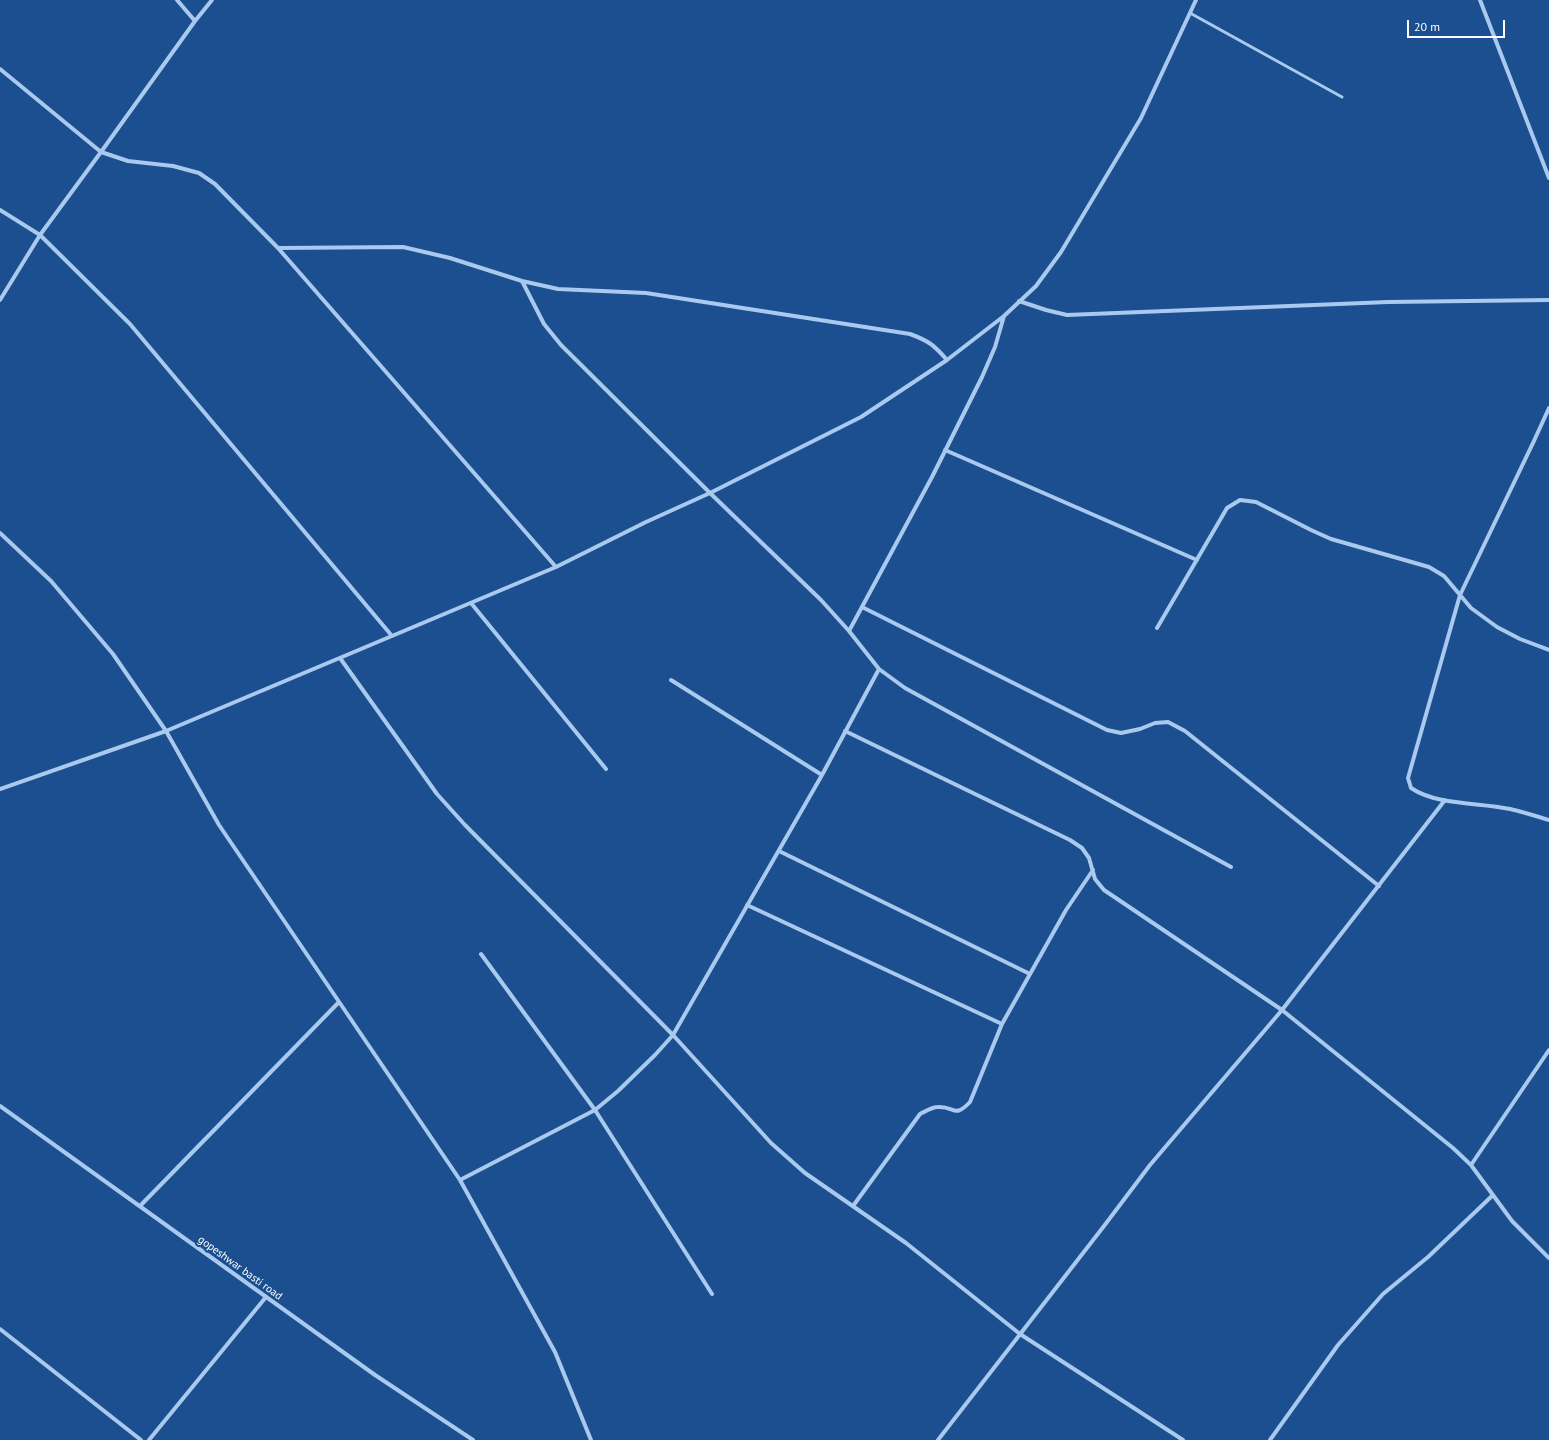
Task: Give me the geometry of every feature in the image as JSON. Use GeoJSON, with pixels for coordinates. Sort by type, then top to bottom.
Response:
{"type":"FeatureCollection","features":[{"type":"Feature","properties":{"kind":"street"},"geometry":{"type":"LineString","coordinates":[[177,0],[195,21]]}},
{"type":"Feature","properties":{"kind":"street"},"geometry":{"type":"LineString","coordinates":[[0,300],[40,235],[195,21],[212,0]]}},
{"type":"Feature","properties":{"kind":"street"},"geometry":{"type":"LineString","coordinates":[[0,789],[166,731],[556,567],[646,522],[710,493],[861,417],[947,360],[1004,316],[1036,286],[1061,252],[1137,125],[1196,0]]}},
{"type":"Feature","properties":{"kind":"street"},"geometry":{"type":"LineString","coordinates":[[1480,0],[1549,178]]}},
{"type":"Feature","properties":{"kind":"street"},"geometry":{"type":"LineString","coordinates":[[0,69],[101,152],[128,162],[173,166],[199,174],[215,184],[278,248],[556,567]]}},
{"type":"Feature","properties":{"kind":"street"},"geometry":{"type":"LineString","coordinates":[[0,210],[40,235],[130,324],[392,636]]}},
{"type":"Feature","properties":{"kind":"street"},"geometry":{"type":"LineString","coordinates":[[278,248],[403,247],[450,258],[522,281],[558,289],[646,293],[910,334],[926,340],[935,346],[947,360]]}},
{"type":"Feature","properties":{"kind":"street"},"geometry":{"type":"LineString","coordinates":[[522,281],[544,324],[561,345],[710,493],[821,600],[849,631],[879,669],[905,688],[1231,867]]}},
{"type":"Feature","properties":{"kind":"street"},"geometry":{"type":"LineString","coordinates":[[1020,301],[1046,310],[1068,315],[1388,302],[1549,300]]}},
{"type":"Feature","properties":{"kind":"street"},"geometry":{"type":"LineString","coordinates":[[849,631],[982,377],[995,347],[1004,316]]}},
{"type":"Feature","properties":{"kind":"street"},"geometry":{"type":"LineString","coordinates":[[1549,408],[1460,595],[1408,778],[1410,788],[1420,794],[1445,800],[1510,809],[1549,820]]}},
{"type":"Feature","properties":{"kind":"street"},"geometry":{"type":"LineString","coordinates":[[945,450],[1197,560]]}},
{"type":"Feature","properties":{"kind":"street"},"geometry":{"type":"LineString","coordinates":[[1157,628],[1227,508],[1240,500],[1256,502],[1331,539],[1429,566],[1444,576],[1471,608],[1497,627],[1549,650]]}},
{"type":"Feature","properties":{"kind":"street"},"geometry":{"type":"LineString","coordinates":[[0,533],[51,581],[113,654],[166,731],[219,825],[460,1180],[556,1352],[591,1440]]}},
{"type":"Feature","properties":{"kind":"street"},"geometry":{"type":"LineString","coordinates":[[471,603],[606,769]]}},
{"type":"Feature","properties":{"kind":"street"},"geometry":{"type":"LineString","coordinates":[[862,607],[1107,730],[1121,733],[1140,729],[1155,723],[1168,722],[1185,731],[1379,886]]}},
{"type":"Feature","properties":{"kind":"street"},"geometry":{"type":"LineString","coordinates":[[340,658],[437,794],[465,825],[672,1035],[771,1143],[805,1173],[906,1244],[1020,1334],[1183,1440]]}},
{"type":"Feature","properties":{"kind":"street"},"geometry":{"type":"LineString","coordinates":[[460,1180],[595,1110],[618,1091],[655,1055],[672,1035],[822,775],[879,669]]}},
{"type":"Feature","properties":{"kind":"street"},"geometry":{"type":"LineString","coordinates":[[671,680],[822,775]]}},
{"type":"Feature","properties":{"kind":"street"},"geometry":{"type":"LineString","coordinates":[[845,731],[1070,840],[1082,848],[1089,858],[1095,879],[1104,890],[1282,1010],[1453,1148],[1471,1165],[1512,1221],[1549,1258]]}},
{"type":"Feature","properties":{"kind":"street"},"geometry":{"type":"LineString","coordinates":[[938,1440],[1150,1165],[1282,1010],[1445,800]]}},
{"type":"Feature","properties":{"kind":"street"},"geometry":{"type":"LineString","coordinates":[[779,851],[1030,974]]}},
{"type":"Feature","properties":{"kind":"street"},"geometry":{"type":"LineString","coordinates":[[853,1206],[920,1114],[940,1106],[956,1111],[963,1108],[970,1102],[1002,1024],[1066,910],[1093,870]]}},
{"type":"Feature","properties":{"kind":"street"},"geometry":{"type":"LineString","coordinates":[[747,905],[1002,1024]]}},
{"type":"Feature","properties":{"kind":"street"},"geometry":{"type":"LineString","coordinates":[[481,954],[595,1110],[712,1294]]}},
{"type":"Feature","properties":{"kind":"street"},"geometry":{"type":"LineString","coordinates":[[140,1206],[339,1002]]}},
{"type":"Feature","properties":{"kind":"street"},"geometry":{"type":"LineString","coordinates":[[1471,1165],[1549,1050]]}},
{"type":"Feature","properties":{"kind":"street","name":"gopeshwar basti road"},"geometry":{"type":"LineString","coordinates":[[0,1106],[375,1375],[474,1440]]}},
{"type":"Feature","properties":{"kind":"street"},"geometry":{"type":"LineString","coordinates":[[1270,1440],[1338,1344],[1383,1294],[1428,1257],[1493,1194]]}},
{"type":"Feature","properties":{"kind":"street"},"geometry":{"type":"LineString","coordinates":[[149,1440],[266,1298]]}},
{"type":"Feature","properties":{"kind":"street"},"geometry":{"type":"LineString","coordinates":[[0,1330],[141,1440]]}},
{"type":"Feature","properties":{"kind":"lane"},"geometry":{"type":"LineString","coordinates":[[1190,13],[1342,98]]}}]}
